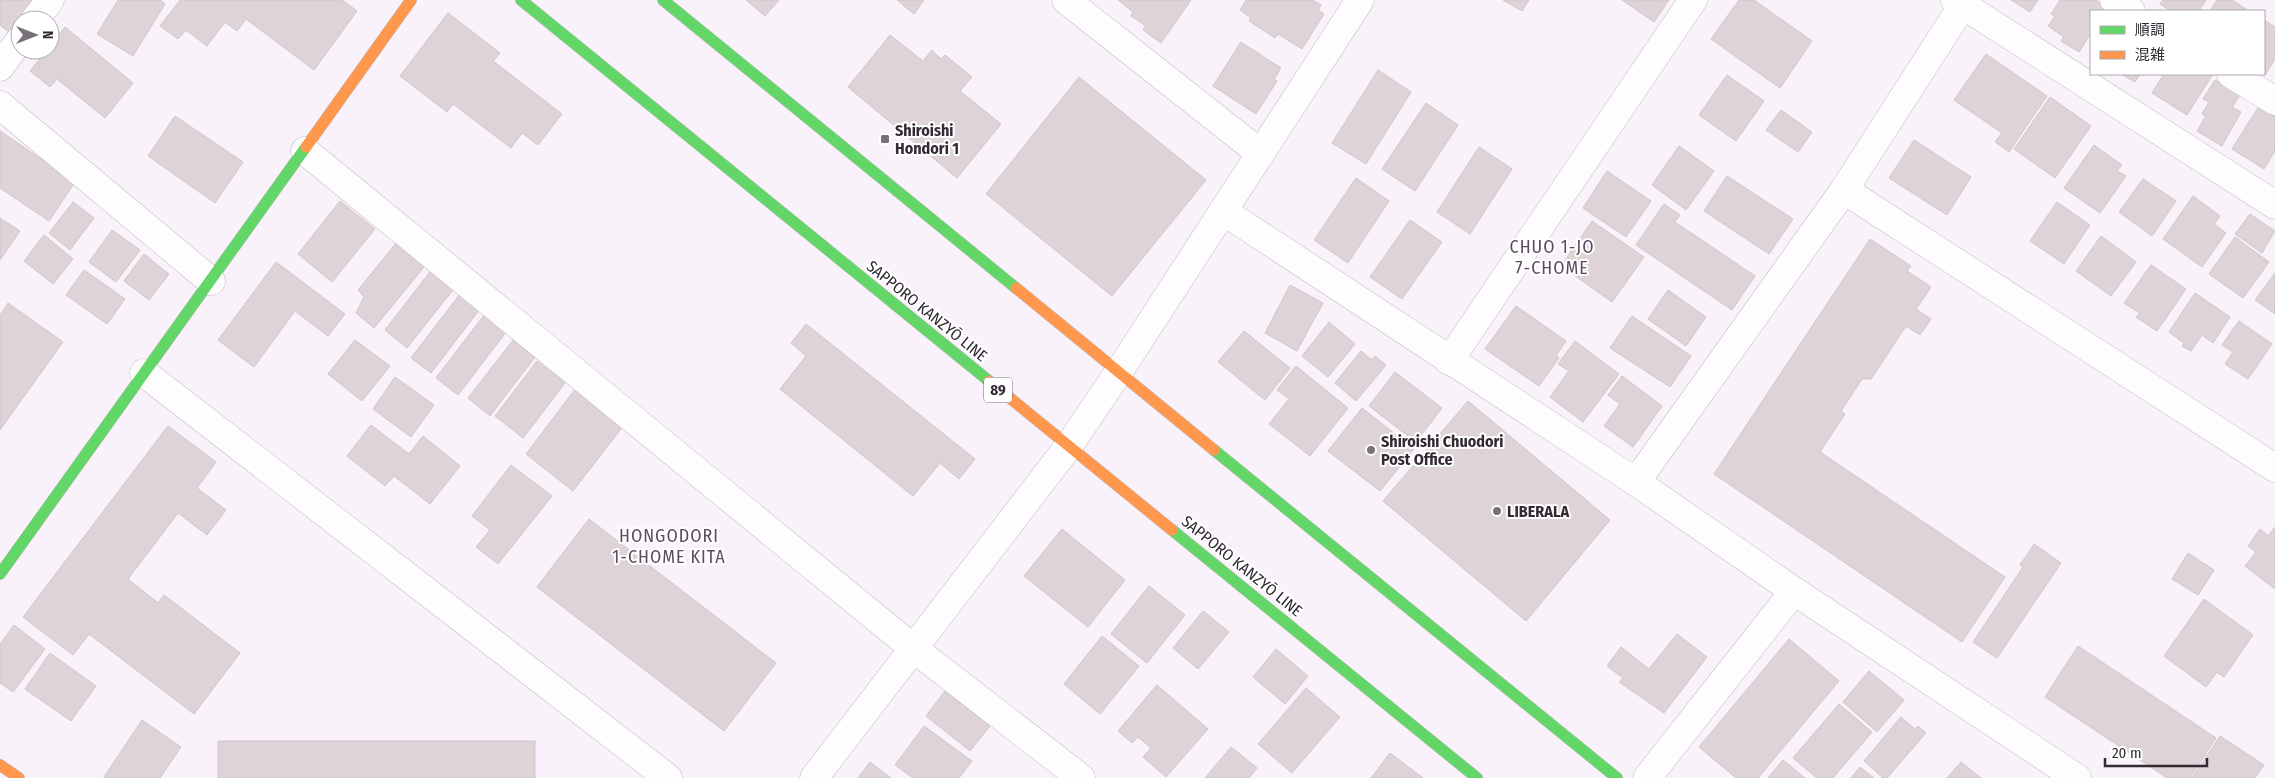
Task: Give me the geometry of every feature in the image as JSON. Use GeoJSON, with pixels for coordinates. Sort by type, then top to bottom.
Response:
{"type":"FeatureCollection","features":[{"type":"Feature","properties":{"kind":"main road"},"geometry":{"type":"LineString","coordinates":[[0,574],[305,151],[411,0]]}},
{"type":"Feature","properties":{"kind":"main road","name":"SAPPORO KANZYŌ LINE"},"geometry":{"type":"LineString","coordinates":[[521,0],[1477,778]]}},
{"type":"Feature","properties":{"kind":"main road"},"geometry":{"type":"LineString","coordinates":[[663,0],[1118,373],[1617,778]]}},
{"type":"Feature","properties":{"kind":"main road"},"geometry":{"type":"LineString","coordinates":[[0,765],[19,778]]}},
{"type":"Feature","properties":{"kind":"street"},"geometry":{"type":"LineString","coordinates":[[1066,0],[1260,153]]}},
{"type":"Feature","properties":{"kind":"street"},"geometry":{"type":"LineString","coordinates":[[814,778],[1068,447],[1360,0]]}},
{"type":"Feature","properties":{"kind":"street"},"geometry":{"type":"LineString","coordinates":[[1449,362],[1693,0]]}},
{"type":"Feature","properties":{"kind":"street"},"geometry":{"type":"LineString","coordinates":[[2114,0],[2130,10]]}},
{"type":"Feature","properties":{"kind":"street"},"geometry":{"type":"LineString","coordinates":[[1636,482],[1844,190],[1962,2],[2271,194]]}},
{"type":"Feature","properties":{"kind":"street"},"geometry":{"type":"LineString","coordinates":[[0,67],[10,54]]}},
{"type":"Feature","properties":{"kind":"street"},"geometry":{"type":"LineString","coordinates":[[2233,75],[2275,101]]}},
{"type":"Feature","properties":{"kind":"street"},"geometry":{"type":"LineString","coordinates":[[0,105],[211,281]]}},
{"type":"Feature","properties":{"kind":"street"},"geometry":{"type":"LineString","coordinates":[[305,151],[913,648],[1080,778]]}},
{"type":"Feature","properties":{"kind":"street"},"geometry":{"type":"LineString","coordinates":[[1844,190],[2275,468]]}},
{"type":"Feature","properties":{"kind":"street"},"geometry":{"type":"LineString","coordinates":[[1223,211],[1449,362],[1636,482],[1794,591],[2077,778]]}},
{"type":"Feature","properties":{"kind":"street"},"geometry":{"type":"LineString","coordinates":[[144,373],[668,778]]}},
{"type":"Feature","properties":{"kind":"street"},"geometry":{"type":"LineString","coordinates":[[1647,778],[1794,591]]}},
{"type":"Feature","properties":{"kind":"building"},"geometry":{"type":"Polygon","coordinates":[[[0,0],[34,0],[27,10],[10,10],[10,33],[0,25],[0,0]]]}},
{"type":"Feature","properties":{"kind":"building"},"geometry":{"type":"Polygon","coordinates":[[[118,0],[160,0],[165,4],[133,56],[97,34],[118,0]]]}},
{"type":"Feature","properties":{"kind":"building"},"geometry":{"type":"Polygon","coordinates":[[[180,0],[342,0],[357,11],[314,70],[246,19],[237,31],[225,22],[207,46],[186,30],[178,39],[160,26],[180,0]]]}},
{"type":"Feature","properties":{"kind":"building"},"geometry":{"type":"Polygon","coordinates":[[[746,0],[779,0],[765,16],[746,0]]]}},
{"type":"Feature","properties":{"kind":"building"},"geometry":{"type":"Polygon","coordinates":[[[897,0],[924,0],[914,14],[897,0]]]}},
{"type":"Feature","properties":{"kind":"building"},"geometry":{"type":"Polygon","coordinates":[[[1118,0],[1191,0],[1161,43],[1143,30],[1146,26],[1131,16],[1133,12],[1118,0]]]}},
{"type":"Feature","properties":{"kind":"building"},"geometry":{"type":"Polygon","coordinates":[[[1246,0],[1313,0],[1321,5],[1318,10],[1324,14],[1302,49],[1278,34],[1275,38],[1249,21],[1251,18],[1240,10],[1246,0]]]}},
{"type":"Feature","properties":{"kind":"building"},"geometry":{"type":"Polygon","coordinates":[[[1503,0],[1529,0],[1522,11],[1503,0]]]}},
{"type":"Feature","properties":{"kind":"building"},"geometry":{"type":"Polygon","coordinates":[[[1622,0],[1669,0],[1654,22],[1622,0]]]}},
{"type":"Feature","properties":{"kind":"building"},"geometry":{"type":"Polygon","coordinates":[[[1739,0],[1754,0],[1812,41],[1780,88],[1711,39],[1739,0]]]}},
{"type":"Feature","properties":{"kind":"building"},"geometry":{"type":"Polygon","coordinates":[[[2011,0],[2038,0],[2030,12],[2011,0]]]}},
{"type":"Feature","properties":{"kind":"building"},"geometry":{"type":"Polygon","coordinates":[[[2060,0],[2096,0],[2107,8],[2106,10],[2090,10],[2090,35],[2079,52],[2061,41],[2064,37],[2048,26],[2055,16],[2051,14],[2060,0]]]}},
{"type":"Feature","properties":{"kind":"building"},"geometry":{"type":"Polygon","coordinates":[[[2163,0],[2206,0],[2200,10],[2169,10],[2160,4],[2163,0]]]}},
{"type":"Feature","properties":{"kind":"building"},"geometry":{"type":"Polygon","coordinates":[[[2217,0],[2232,0],[2247,10],[2211,10],[2217,0]]]}},
{"type":"Feature","properties":{"kind":"building"},"geometry":{"type":"Polygon","coordinates":[[[448,13],[500,53],[493,61],[562,114],[538,145],[522,133],[511,148],[453,104],[447,112],[400,76],[448,13]]]}},
{"type":"Feature","properties":{"kind":"building"},"geometry":{"type":"Polygon","coordinates":[[[2265,21],[2275,27],[2275,59],[2265,75],[2265,21]]]}},
{"type":"Feature","properties":{"kind":"building"},"geometry":{"type":"Polygon","coordinates":[[[65,27],[133,83],[105,118],[57,79],[50,87],[30,71],[39,60],[60,60],[60,33],[65,27]]]}},
{"type":"Feature","properties":{"kind":"building"},"geometry":{"type":"Polygon","coordinates":[[[890,35],[923,61],[932,50],[941,59],[945,55],[972,77],[960,91],[1001,124],[957,178],[848,87],[890,35]]]}},
{"type":"Feature","properties":{"kind":"building"},"geometry":{"type":"Polygon","coordinates":[[[1241,42],[1281,68],[1274,79],[1277,81],[1256,114],[1213,86],[1241,42]]]}},
{"type":"Feature","properties":{"kind":"building"},"geometry":{"type":"Polygon","coordinates":[[[1986,54],[2047,96],[2009,152],[1995,142],[2002,133],[1954,100],[1986,54]]]}},
{"type":"Feature","properties":{"kind":"building"},"geometry":{"type":"Polygon","coordinates":[[[1378,70],[1411,92],[1366,164],[1332,143],[1378,70]]]}},
{"type":"Feature","properties":{"kind":"building"},"geometry":{"type":"Polygon","coordinates":[[[1727,75],[1764,101],[1736,141],[1699,115],[1727,75]]]}},
{"type":"Feature","properties":{"kind":"building"},"geometry":{"type":"Polygon","coordinates":[[[2123,75],[2139,75],[2135,82],[2123,75]]]}},
{"type":"Feature","properties":{"kind":"building"},"geometry":{"type":"Polygon","coordinates":[[[2163,75],[2212,75],[2187,115],[2152,93],[2163,75]]]}},
{"type":"Feature","properties":{"kind":"building"},"geometry":{"type":"Polygon","coordinates":[[[1079,77],[1206,180],[1112,296],[986,194],[1079,77]]]}},
{"type":"Feature","properties":{"kind":"building"},"geometry":{"type":"Polygon","coordinates":[[[2215,80],[2240,95],[2232,107],[2241,112],[2222,146],[2197,131],[2206,116],[2202,114],[2209,102],[2203,99],[2215,80]]]}},
{"type":"Feature","properties":{"kind":"building"},"geometry":{"type":"Polygon","coordinates":[[[2050,97],[2091,126],[2055,178],[2014,149],[2050,97]]]}},
{"type":"Feature","properties":{"kind":"building"},"geometry":{"type":"Polygon","coordinates":[[[1426,103],[1458,125],[1415,191],[1382,169],[1426,103]]]}},
{"type":"Feature","properties":{"kind":"building"},"geometry":{"type":"Polygon","coordinates":[[[2259,106],[2275,115],[2275,151],[2264,169],[2232,149],[2259,106]]]}},
{"type":"Feature","properties":{"kind":"building"},"geometry":{"type":"Polygon","coordinates":[[[1781,110],[1812,132],[1798,152],[1766,130],[1781,110]]]}},
{"type":"Feature","properties":{"kind":"building"},"geometry":{"type":"Polygon","coordinates":[[[175,116],[243,162],[215,203],[148,156],[175,116]]]}},
{"type":"Feature","properties":{"kind":"building"},"geometry":{"type":"Polygon","coordinates":[[[0,131],[75,182],[49,221],[0,188],[0,131]]]}},
{"type":"Feature","properties":{"kind":"building"},"geometry":{"type":"Polygon","coordinates":[[[1914,140],[1971,177],[1947,215],[1889,178],[1914,140]]]}},
{"type":"Feature","properties":{"kind":"building"},"geometry":{"type":"Polygon","coordinates":[[[2094,145],[2122,165],[2117,171],[2126,176],[2100,213],[2064,188],[2094,145]]]}},
{"type":"Feature","properties":{"kind":"building"},"geometry":{"type":"Polygon","coordinates":[[[1679,146],[1714,171],[1686,210],[1652,185],[1679,146]]]}},
{"type":"Feature","properties":{"kind":"building"},"geometry":{"type":"Polygon","coordinates":[[[1479,147],[1512,169],[1470,234],[1437,212],[1479,147]]]}},
{"type":"Feature","properties":{"kind":"building"},"geometry":{"type":"Polygon","coordinates":[[[1607,171],[1651,201],[1626,237],[1583,208],[1607,171]]]}},
{"type":"Feature","properties":{"kind":"building"},"geometry":{"type":"Polygon","coordinates":[[[1727,176],[1793,219],[1769,254],[1704,211],[1727,176]]]}},
{"type":"Feature","properties":{"kind":"building"},"geometry":{"type":"Polygon","coordinates":[[[1356,178],[1389,201],[1348,263],[1314,240],[1356,178]]]}},
{"type":"Feature","properties":{"kind":"building"},"geometry":{"type":"Polygon","coordinates":[[[2143,179],[2176,201],[2152,236],[2119,212],[2143,179]]]}},
{"type":"Feature","properties":{"kind":"building"},"geometry":{"type":"Polygon","coordinates":[[[2193,196],[2220,216],[2214,224],[2226,233],[2202,267],[2163,239],[2193,196]]]}},
{"type":"Feature","properties":{"kind":"building"},"geometry":{"type":"Polygon","coordinates":[[[340,201],[375,229],[332,282],[298,254],[340,201]]]}},
{"type":"Feature","properties":{"kind":"building"},"geometry":{"type":"Polygon","coordinates":[[[73,202],[94,218],[70,250],[49,233],[73,202]]]}},
{"type":"Feature","properties":{"kind":"building"},"geometry":{"type":"Polygon","coordinates":[[[2057,202],[2090,225],[2064,264],[2030,241],[2057,202]]]}},
{"type":"Feature","properties":{"kind":"building"},"geometry":{"type":"Polygon","coordinates":[[[1664,204],[1680,215],[1675,222],[1755,276],[1732,310],[1636,245],[1664,204]]]}},
{"type":"Feature","properties":{"kind":"building"},"geometry":{"type":"Polygon","coordinates":[[[2250,214],[2275,231],[2262,253],[2235,234],[2250,214]]]}},
{"type":"Feature","properties":{"kind":"building"},"geometry":{"type":"Polygon","coordinates":[[[0,218],[20,231],[0,260],[0,218]]]}},
{"type":"Feature","properties":{"kind":"building"},"geometry":{"type":"Polygon","coordinates":[[[1410,220],[1442,242],[1402,299],[1370,277],[1410,220]]]}},
{"type":"Feature","properties":{"kind":"building"},"geometry":{"type":"Polygon","coordinates":[[[1592,221],[1644,257],[1612,302],[1561,266],[1592,221]]]}},
{"type":"Feature","properties":{"kind":"building"},"geometry":{"type":"Polygon","coordinates":[[[112,230],[140,250],[116,282],[89,262],[112,230]]]}},
{"type":"Feature","properties":{"kind":"building"},"geometry":{"type":"Polygon","coordinates":[[[44,235],[73,259],[53,284],[24,261],[44,235]]]}},
{"type":"Feature","properties":{"kind":"building"},"geometry":{"type":"Polygon","coordinates":[[[2101,236],[2136,262],[2111,296],[2076,271],[2101,236]]]}},
{"type":"Feature","properties":{"kind":"building"},"geometry":{"type":"Polygon","coordinates":[[[2235,237],[2269,262],[2243,298],[2209,274],[2235,237]]]}},
{"type":"Feature","properties":{"kind":"building"},"geometry":{"type":"Polygon","coordinates":[[[1870,239],[1911,266],[1907,271],[1930,286],[1930,289],[1916,309],[1931,319],[1920,335],[1906,326],[1871,379],[1862,379],[1841,411],[1845,414],[1820,452],[2005,577],[1962,642],[1714,474],[1870,239]]]}},
{"type":"Feature","properties":{"kind":"building"},"geometry":{"type":"Polygon","coordinates":[[[397,242],[425,266],[374,328],[356,313],[364,297],[358,290],[397,242]]]}},
{"type":"Feature","properties":{"kind":"building"},"geometry":{"type":"Polygon","coordinates":[[[144,254],[169,274],[149,300],[124,281],[144,254]]]}},
{"type":"Feature","properties":{"kind":"building"},"geometry":{"type":"Polygon","coordinates":[[[276,262],[345,314],[328,336],[295,311],[254,367],[218,340],[276,262]]]}},
{"type":"Feature","properties":{"kind":"building"},"geometry":{"type":"Polygon","coordinates":[[[2151,265],[2186,289],[2157,331],[2136,317],[2140,313],[2124,303],[2151,265]]]}},
{"type":"Feature","properties":{"kind":"building"},"geometry":{"type":"Polygon","coordinates":[[[433,268],[456,286],[407,348],[385,330],[433,268]]]}},
{"type":"Feature","properties":{"kind":"building"},"geometry":{"type":"Polygon","coordinates":[[[84,270],[125,299],[107,324],[66,295],[84,270]]]}},
{"type":"Feature","properties":{"kind":"building"},"geometry":{"type":"Polygon","coordinates":[[[2275,273],[2275,314],[2255,300],[2275,273]]]}},
{"type":"Feature","properties":{"kind":"building"},"geometry":{"type":"Polygon","coordinates":[[[1290,285],[1323,303],[1297,351],[1265,333],[1290,285]]]}},
{"type":"Feature","properties":{"kind":"building"},"geometry":{"type":"Polygon","coordinates":[[[1668,290],[1706,317],[1686,346],[1648,319],[1668,290]]]}},
{"type":"Feature","properties":{"kind":"building"},"geometry":{"type":"Polygon","coordinates":[[[2195,293],[2230,317],[2213,343],[2202,335],[2191,351],[2182,346],[2184,343],[2169,332],[2195,293]]]}},
{"type":"Feature","properties":{"kind":"building"},"geometry":{"type":"Polygon","coordinates":[[[460,294],[480,309],[431,373],[411,358],[460,294]]]}},
{"type":"Feature","properties":{"kind":"building"},"geometry":{"type":"Polygon","coordinates":[[[8,303],[63,342],[0,430],[0,315],[8,303]]]}},
{"type":"Feature","properties":{"kind":"building"},"geometry":{"type":"Polygon","coordinates":[[[1516,306],[1566,341],[1556,356],[1559,358],[1539,386],[1485,349],[1516,306]]]}},
{"type":"Feature","properties":{"kind":"building"},"geometry":{"type":"Polygon","coordinates":[[[488,310],[510,327],[458,395],[436,378],[488,310]]]}},
{"type":"Feature","properties":{"kind":"building"},"geometry":{"type":"Polygon","coordinates":[[[1632,316],[1691,356],[1670,387],[1610,348],[1632,316]]]}},
{"type":"Feature","properties":{"kind":"building"},"geometry":{"type":"Polygon","coordinates":[[[2239,321],[2272,344],[2248,379],[2225,364],[2233,352],[2222,345],[2239,321]]]}},
{"type":"Feature","properties":{"kind":"building"},"geometry":{"type":"Polygon","coordinates":[[[1329,322],[1355,344],[1328,377],[1302,356],[1329,322]]]}},
{"type":"Feature","properties":{"kind":"building"},"geometry":{"type":"Polygon","coordinates":[[[806,324],[975,459],[959,479],[940,463],[913,496],[780,389],[806,356],[791,343],[806,324]]]}},
{"type":"Feature","properties":{"kind":"building"},"geometry":{"type":"Polygon","coordinates":[[[1244,331],[1290,368],[1265,400],[1218,362],[1244,331]]]}},
{"type":"Feature","properties":{"kind":"building"},"geometry":{"type":"Polygon","coordinates":[[[517,335],[539,352],[490,416],[468,398],[517,335]]]}},
{"type":"Feature","properties":{"kind":"building"},"geometry":{"type":"Polygon","coordinates":[[[355,340],[390,366],[362,401],[328,374],[355,340]]]}},
{"type":"Feature","properties":{"kind":"building"},"geometry":{"type":"Polygon","coordinates":[[[1575,341],[1619,374],[1583,422],[1550,397],[1569,371],[1558,364],[1575,341]]]}},
{"type":"Feature","properties":{"kind":"building"},"geometry":{"type":"Polygon","coordinates":[[[1361,351],[1372,360],[1375,356],[1386,365],[1356,401],[1335,383],[1361,351]]]}},
{"type":"Feature","properties":{"kind":"building"},"geometry":{"type":"Polygon","coordinates":[[[537,361],[565,383],[523,438],[495,416],[537,361]]]}},
{"type":"Feature","properties":{"kind":"building"},"geometry":{"type":"Polygon","coordinates":[[[1296,366],[1348,408],[1310,456],[1269,424],[1289,399],[1277,390],[1296,366]]]}},
{"type":"Feature","properties":{"kind":"building"},"geometry":{"type":"Polygon","coordinates":[[[1395,372],[1442,408],[1416,442],[1369,406],[1395,372]]]}},
{"type":"Feature","properties":{"kind":"building"},"geometry":{"type":"Polygon","coordinates":[[[1622,376],[1662,406],[1633,447],[1604,426],[1620,404],[1608,395],[1622,376]]]}},
{"type":"Feature","properties":{"kind":"building"},"geometry":{"type":"Polygon","coordinates":[[[395,377],[434,405],[411,437],[373,409],[395,377]]]}},
{"type":"Feature","properties":{"kind":"building"},"geometry":{"type":"Polygon","coordinates":[[[576,388],[624,425],[573,491],[526,454],[576,388]]]}},
{"type":"Feature","properties":{"kind":"building","name":"LIBERALA"},"geometry":{"type":"Polygon","coordinates":[[[1468,401],[1610,520],[1526,621],[1383,501],[1468,401]]]}},
{"type":"Feature","properties":{"kind":"building"},"geometry":{"type":"Polygon","coordinates":[[[1362,408],[1414,449],[1380,491],[1328,451],[1362,408]]]}},
{"type":"Feature","properties":{"kind":"building"},"geometry":{"type":"Polygon","coordinates":[[[371,425],[409,454],[423,436],[460,466],[430,504],[394,476],[385,486],[347,456],[371,425]]]}},
{"type":"Feature","properties":{"kind":"building"},"geometry":{"type":"Polygon","coordinates":[[[168,426],[216,462],[197,488],[226,510],[207,535],[178,513],[128,579],[158,603],[164,595],[240,653],[194,714],[89,634],[73,655],[23,617],[168,426]]]}},
{"type":"Feature","properties":{"kind":"building"},"geometry":{"type":"Polygon","coordinates":[[[511,465],[552,496],[498,564],[476,547],[490,530],[472,516],[511,465]]]}},
{"type":"Feature","properties":{"kind":"building"},"geometry":{"type":"Polygon","coordinates":[[[589,519],[776,663],[724,731],[537,587],[589,519]]]}},
{"type":"Feature","properties":{"kind":"building"},"geometry":{"type":"Polygon","coordinates":[[[2275,527],[2275,589],[2245,566],[2256,552],[2248,546],[2260,529],[2268,536],[2275,527]]]}},
{"type":"Feature","properties":{"kind":"building"},"geometry":{"type":"Polygon","coordinates":[[[1062,529],[1125,580],[1088,627],[1024,576],[1062,529]]]}},
{"type":"Feature","properties":{"kind":"building"},"geometry":{"type":"Polygon","coordinates":[[[2034,544],[2061,563],[1997,658],[1973,642],[2023,567],[2020,565],[2034,544]]]}},
{"type":"Feature","properties":{"kind":"building"},"geometry":{"type":"Polygon","coordinates":[[[2188,553],[2214,570],[2198,595],[2172,579],[2188,553]]]}},
{"type":"Feature","properties":{"kind":"building"},"geometry":{"type":"Polygon","coordinates":[[[1149,586],[1185,615],[1147,663],[1111,634],[1149,586]]]}},
{"type":"Feature","properties":{"kind":"building"},"geometry":{"type":"Polygon","coordinates":[[[2204,599],[2253,635],[2224,677],[2217,672],[2206,687],[2164,656],[2204,599]]]}},
{"type":"Feature","properties":{"kind":"building"},"geometry":{"type":"Polygon","coordinates":[[[1203,611],[1229,632],[1198,669],[1173,648],[1203,611]]]}},
{"type":"Feature","properties":{"kind":"building"},"geometry":{"type":"Polygon","coordinates":[[[14,625],[45,649],[13,692],[0,683],[0,644],[14,625]]]}},
{"type":"Feature","properties":{"kind":"building"},"geometry":{"type":"Polygon","coordinates":[[[1677,634],[1707,657],[1664,713],[1619,682],[1623,678],[1607,666],[1621,647],[1649,669],[1677,634]]]}},
{"type":"Feature","properties":{"kind":"building"},"geometry":{"type":"Polygon","coordinates":[[[1102,636],[1139,666],[1100,714],[1064,684],[1102,636]]]}},
{"type":"Feature","properties":{"kind":"building"},"geometry":{"type":"Polygon","coordinates":[[[1789,639],[1839,681],[1758,778],[1736,778],[1699,747],[1789,639]]]}},
{"type":"Feature","properties":{"kind":"building"},"geometry":{"type":"Polygon","coordinates":[[[2078,646],[2216,738],[2190,778],[2167,778],[2045,697],[2078,646]]]}},
{"type":"Feature","properties":{"kind":"building"},"geometry":{"type":"Polygon","coordinates":[[[1276,649],[1308,676],[1285,704],[1253,677],[1276,649]]]}},
{"type":"Feature","properties":{"kind":"building"},"geometry":{"type":"Polygon","coordinates":[[[50,653],[96,686],[71,721],[25,689],[50,653]]]}},
{"type":"Feature","properties":{"kind":"building"},"geometry":{"type":"Polygon","coordinates":[[[1869,671],[1904,700],[1877,732],[1843,702],[1869,671]]]}},
{"type":"Feature","properties":{"kind":"building"},"geometry":{"type":"Polygon","coordinates":[[[1157,685],[1208,729],[1166,777],[1143,757],[1151,748],[1138,737],[1132,743],[1118,731],[1157,685]]]}},
{"type":"Feature","properties":{"kind":"building"},"geometry":{"type":"Polygon","coordinates":[[[1306,688],[1340,717],[1292,773],[1258,744],[1306,688]]]}},
{"type":"Feature","properties":{"kind":"building"},"geometry":{"type":"Polygon","coordinates":[[[945,691],[990,726],[970,751],[926,716],[945,691]]]}},
{"type":"Feature","properties":{"kind":"building"},"geometry":{"type":"Polygon","coordinates":[[[1839,704],[1872,732],[1833,778],[1817,778],[1793,758],[1839,704]]]}},
{"type":"Feature","properties":{"kind":"building"},"geometry":{"type":"Polygon","coordinates":[[[1901,717],[1915,729],[1918,726],[1926,733],[1887,778],[1883,778],[1864,761],[1901,717]]]}},
{"type":"Feature","properties":{"kind":"building"},"geometry":{"type":"Polygon","coordinates":[[[142,720],[181,747],[160,778],[105,778],[104,777],[142,720]]]}},
{"type":"Feature","properties":{"kind":"building"},"geometry":{"type":"Polygon","coordinates":[[[924,726],[972,761],[959,778],[913,778],[895,765],[924,726]]]}},
{"type":"Feature","properties":{"kind":"building"},"geometry":{"type":"Polygon","coordinates":[[[2220,736],[2264,765],[2255,778],[2192,778],[2220,736]]]}},
{"type":"Feature","properties":{"kind":"building"},"geometry":{"type":"Polygon","coordinates":[[[218,741],[535,741],[535,778],[218,778],[218,741]]]}},
{"type":"Feature","properties":{"kind":"building"},"geometry":{"type":"Polygon","coordinates":[[[1231,747],[1257,768],[1249,778],[1205,778],[1231,747]]]}},
{"type":"Feature","properties":{"kind":"building"},"geometry":{"type":"Polygon","coordinates":[[[1390,753],[1423,778],[1371,778],[1390,753]]]}},
{"type":"Feature","properties":{"kind":"building"},"geometry":{"type":"Polygon","coordinates":[[[1783,760],[1805,778],[1768,778],[1783,760]]]}},
{"type":"Feature","properties":{"kind":"building"},"geometry":{"type":"Polygon","coordinates":[[[870,762],[891,778],[858,778],[870,762]]]}},
{"type":"Feature","properties":{"kind":"building"},"geometry":{"type":"Polygon","coordinates":[[[1961,762],[1981,778],[1947,778],[1961,762]]]}},
{"type":"Feature","properties":{"kind":"building"},"geometry":{"type":"Polygon","coordinates":[[[1860,767],[1874,778],[1851,778],[1860,767]]]}},
{"type":"Feature","properties":{"kind":"traffic: fast"},"geometry":{"type":"LineString","coordinates":[[521,0],[989,381]]}},
{"type":"Feature","properties":{"kind":"traffic: fast"},"geometry":{"type":"LineString","coordinates":[[663,0],[1016,288]]}},
{"type":"Feature","properties":{"kind":"traffic: fast"},"geometry":{"type":"LineString","coordinates":[[0,574],[306,147]]}},
{"type":"Feature","properties":{"kind":"traffic: fast"},"geometry":{"type":"LineString","coordinates":[[1214,450],[1617,778]]}},
{"type":"Feature","properties":{"kind":"traffic: fast"},"geometry":{"type":"LineString","coordinates":[[1172,530],[1477,778]]}},
{"type":"Feature","properties":{"kind":"traffic: slow"},"geometry":{"type":"LineString","coordinates":[[306,147],[411,0]]}},
{"type":"Feature","properties":{"kind":"traffic: slow"},"geometry":{"type":"LineString","coordinates":[[1016,288],[1214,450]]}},
{"type":"Feature","properties":{"kind":"traffic: slow"},"geometry":{"type":"LineString","coordinates":[[989,381],[1172,530]]}},
{"type":"Feature","properties":{"kind":"traffic: slow"},"geometry":{"type":"LineString","coordinates":[[0,765],[19,778]]}},
{"type":"Feature","properties":{"kind":"place","name":"Shiroishi Hondori 1"},"geometry":{"type":"Point","coordinates":[885,139]}},
{"type":"Feature","properties":{"kind":"place","name":"Shiroishi Chuodori Post Office"},"geometry":{"type":"Point","coordinates":[1371,450]}},
{"type":"Feature","properties":{"kind":"place","name":"LIBERALA"},"geometry":{"type":"Point","coordinates":[1497,511]}},
{"type":"Feature","properties":{"kind":"district","name":"CHUO 1-JO 7-CHOME"},"geometry":{"type":"Point","coordinates":[1552,257]}},
{"type":"Feature","properties":{"kind":"district","name":"HONGODORI 1-CHOME KITA"},"geometry":{"type":"Point","coordinates":[669,546]}}]}
